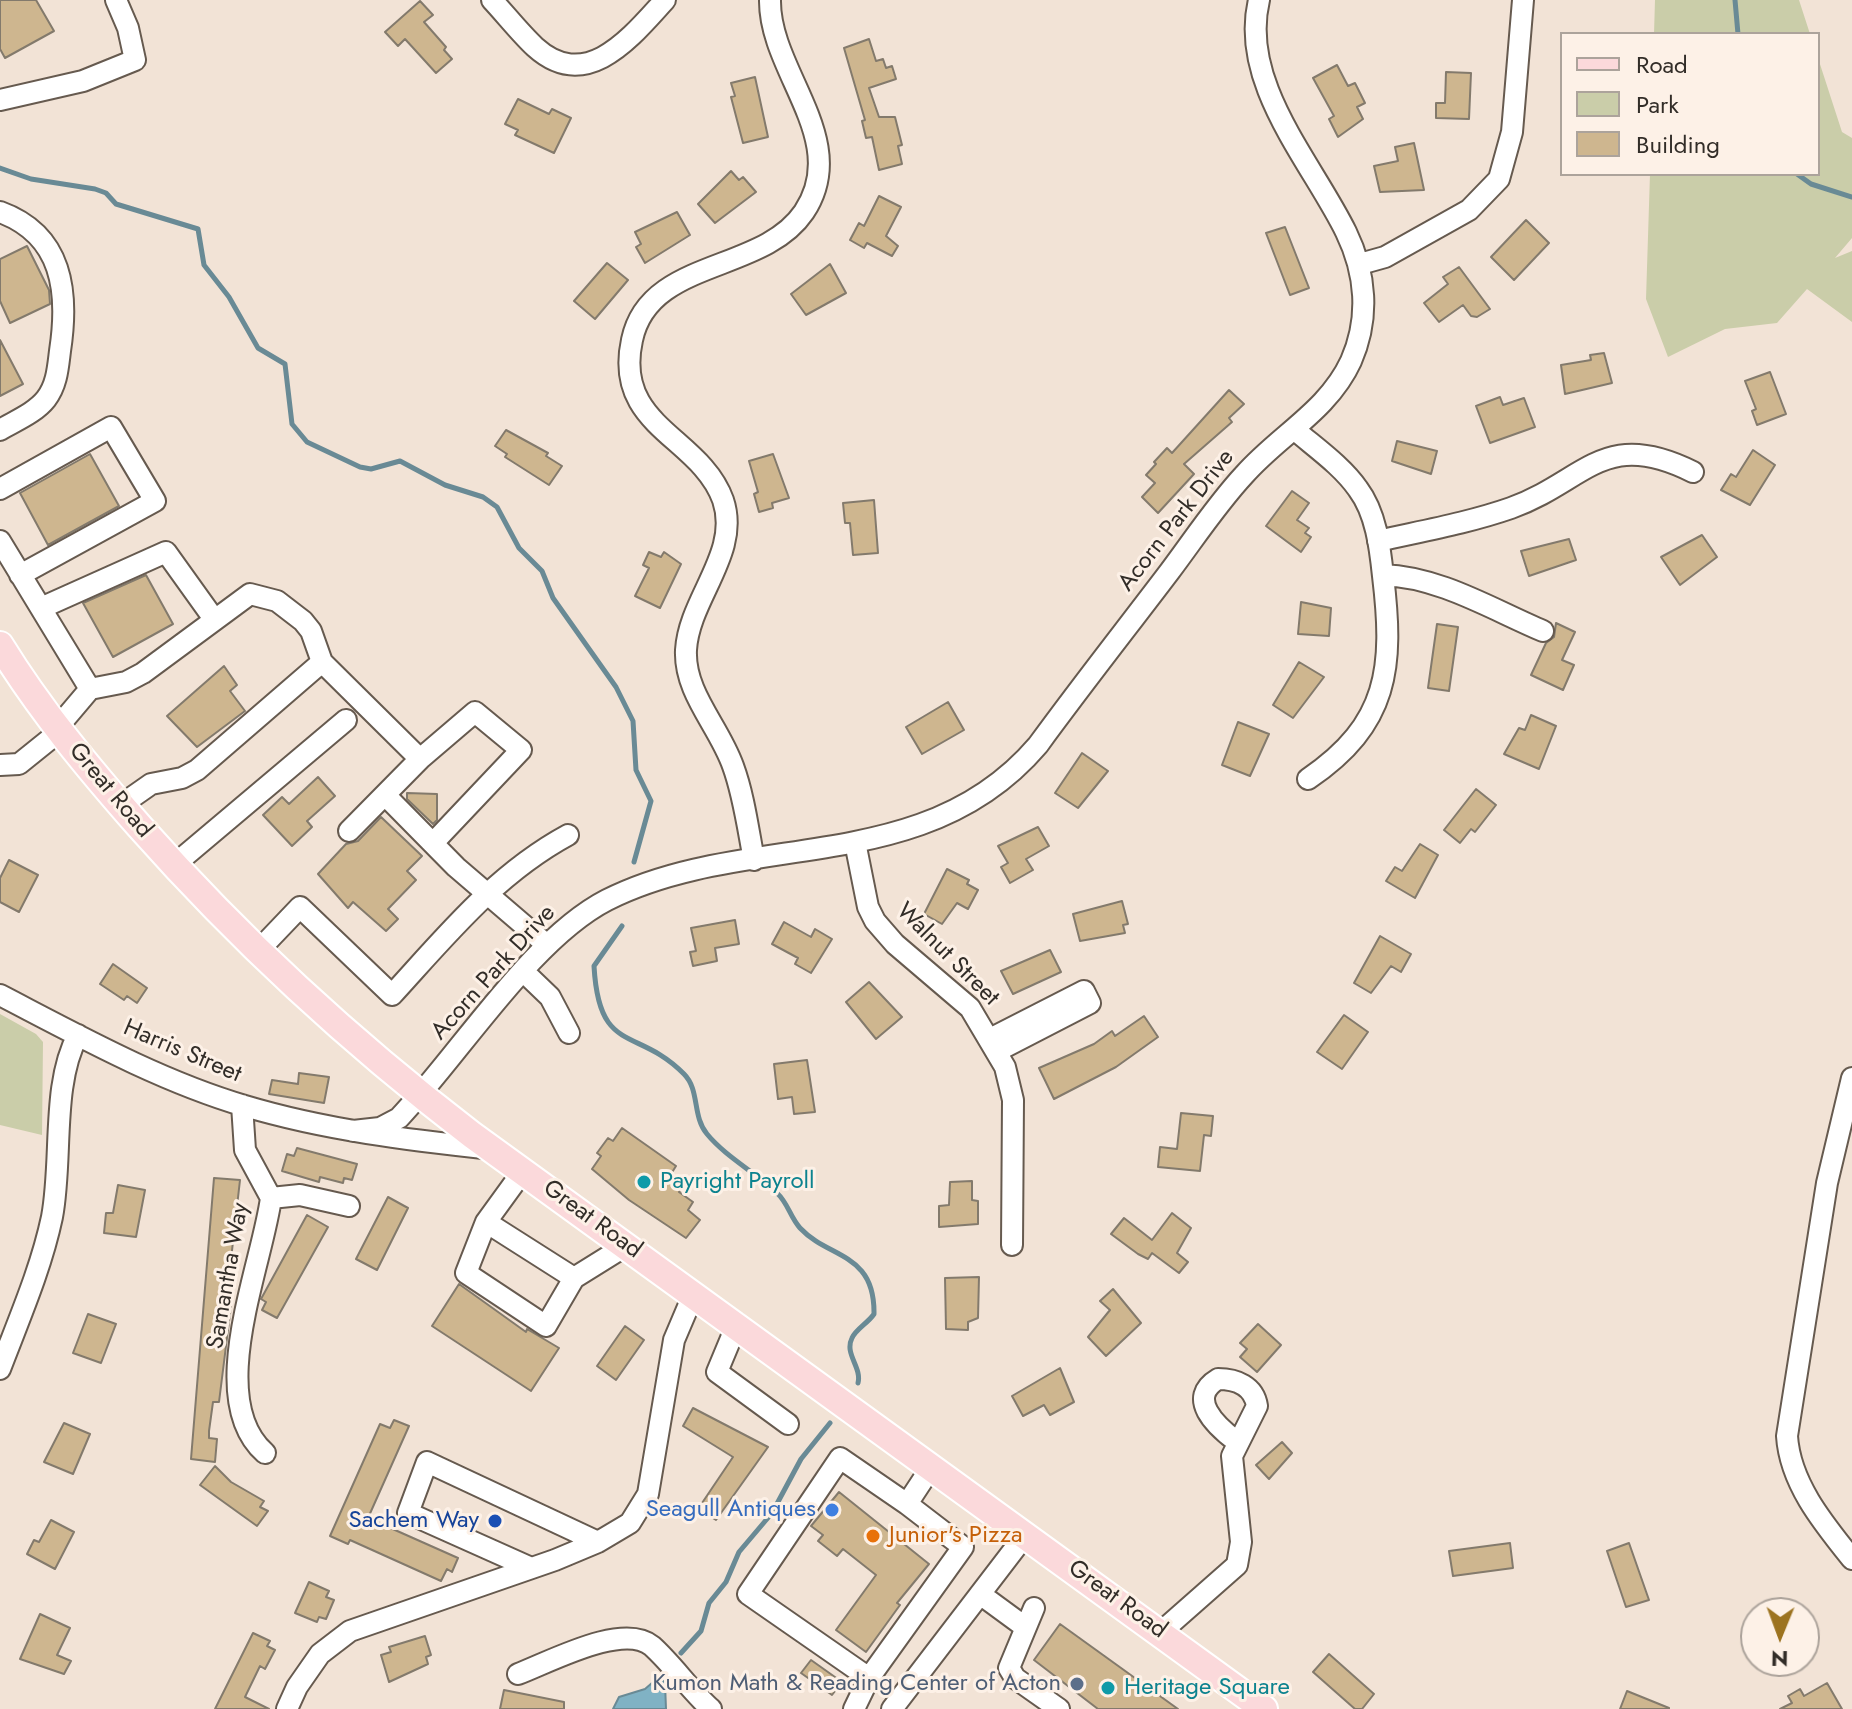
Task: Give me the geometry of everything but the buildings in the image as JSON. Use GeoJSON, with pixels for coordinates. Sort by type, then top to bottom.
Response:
{"type":"FeatureCollection","features":[{"type":"Feature","properties":{"kind":"main road","name":"Great Road"},"geometry":{"type":"LineString","coordinates":[[0,645],[59,729],[174,865],[258,951],[421,1095],[1262,1708]]}},
{"type":"Feature","properties":{"kind":"street"},"geometry":{"type":"LineString","coordinates":[[0,100],[83,81],[135,60],[128,28],[116,0]]}},
{"type":"Feature","properties":{"kind":"street"},"geometry":{"type":"LineString","coordinates":[[492,0],[536,47],[566,63],[582,63],[613,53],[665,0]]}},
{"type":"Feature","properties":{"kind":"street"},"geometry":{"type":"LineString","coordinates":[[754,860],[733,765],[690,682],[687,666],[688,633],[726,538],[723,501],[702,467],[667,437],[641,407],[634,392],[629,355],[639,321],[658,295],[689,277],[772,243],[796,222],[812,196],[820,163],[815,134],[775,37],[770,0]]}},
{"type":"Feature","properties":{"kind":"street","name":"Acorn Park Drive"},"geometry":{"type":"LineString","coordinates":[[421,1095],[547,945],[589,910],[633,889],[682,874],[855,842],[942,817],[976,799],[1025,761],[1242,476],[1327,398],[1353,355],[1363,312],[1360,264],[1345,229],[1264,81],[1254,37],[1259,0]]}},
{"type":"Feature","properties":{"kind":"street"},"geometry":{"type":"LineString","coordinates":[[1360,264],[1385,257],[1469,210],[1499,179],[1512,132],[1523,0]]}},
{"type":"Feature","properties":{"kind":"street"},"geometry":{"type":"LineString","coordinates":[[0,212],[24,221],[38,235],[64,288],[66,311],[53,387],[35,410],[0,430]]}},
{"type":"Feature","properties":{"kind":"street"},"geometry":{"type":"LineString","coordinates":[[0,489],[111,427],[155,501],[20,575]]}},
{"type":"Feature","properties":{"kind":"street"},"geometry":{"type":"LineString","coordinates":[[1295,430],[1358,489],[1378,541],[1389,626],[1383,687],[1355,740],[1308,779]]}},
{"type":"Feature","properties":{"kind":"street"},"geometry":{"type":"LineString","coordinates":[[1378,541],[1511,508],[1610,457],[1652,456],[1693,472]]}},
{"type":"Feature","properties":{"kind":"street"},"geometry":{"type":"LineString","coordinates":[[0,541],[90,689]]}},
{"type":"Feature","properties":{"kind":"street"},"geometry":{"type":"LineString","coordinates":[[41,608],[166,552],[214,619]]}},
{"type":"Feature","properties":{"kind":"street"},"geometry":{"type":"LineString","coordinates":[[1383,575],[1410,576],[1440,585],[1543,631]]}},
{"type":"Feature","properties":{"kind":"street"},"geometry":{"type":"LineString","coordinates":[[0,765],[19,764],[59,729],[90,689],[126,682],[143,673],[250,594],[268,596],[303,621],[311,631],[322,662],[420,759]]}},
{"type":"Feature","properties":{"kind":"street"},"geometry":{"type":"LineString","coordinates":[[121,805],[151,784],[182,778],[197,770],[322,662]]}},
{"type":"Feature","properties":{"kind":"street"},"geometry":{"type":"LineString","coordinates":[[349,831],[420,759],[475,712],[521,750],[433,843]]}},
{"type":"Feature","properties":{"kind":"street"},"geometry":{"type":"LineString","coordinates":[[174,865],[346,720]]}},
{"type":"Feature","properties":{"kind":"street"},"geometry":{"type":"LineString","coordinates":[[385,795],[486,893],[547,945]]}},
{"type":"Feature","properties":{"kind":"street"},"geometry":{"type":"LineString","coordinates":[[258,951],[300,907],[392,995],[486,893],[529,857],[568,835]]}},
{"type":"Feature","properties":{"kind":"street","name":"Walnut Street"},"geometry":{"type":"LineString","coordinates":[[855,842],[868,907],[875,921],[895,944],[970,1008],[994,1045],[1013,1100],[1012,1245]]}},
{"type":"Feature","properties":{"kind":"street"},"geometry":{"type":"LineString","coordinates":[[524,972],[550,997],[569,1033]]}},
{"type":"Feature","properties":{"kind":"street","name":"Harris Street"},"geometry":{"type":"LineString","coordinates":[[0,995],[78,1035],[242,1105],[353,1131],[492,1149]]}},
{"type":"Feature","properties":{"kind":"street"},"geometry":{"type":"LineString","coordinates":[[0,1369],[37,1272],[52,1216],[65,1066],[78,1035]]}},
{"type":"Feature","properties":{"kind":"street"},"geometry":{"type":"LineString","coordinates":[[1852,1078],[1827,1183],[1787,1436],[1788,1452],[1798,1482],[1852,1559]]}},
{"type":"Feature","properties":{"kind":"street","name":"Harris Street"},"geometry":{"type":"LineString","coordinates":[[353,1131],[391,1124],[421,1095]]}},
{"type":"Feature","properties":{"kind":"street","name":"Samantha Way"},"geometry":{"type":"LineString","coordinates":[[242,1105],[245,1150],[271,1198],[249,1285],[238,1384],[240,1415],[247,1433],[265,1453]]}},
{"type":"Feature","properties":{"kind":"street"},"geometry":{"type":"LineString","coordinates":[[523,1171],[486,1222],[466,1273],[546,1326],[574,1278],[627,1245]]}},
{"type":"Feature","properties":{"kind":"street"},"geometry":{"type":"LineString","coordinates":[[271,1198],[300,1195],[349,1206]]}},
{"type":"Feature","properties":{"kind":"street"},"geometry":{"type":"LineString","coordinates":[[486,1222],[574,1278]]}},
{"type":"Feature","properties":{"kind":"street"},"geometry":{"type":"LineString","coordinates":[[287,1709],[297,1687],[320,1654],[350,1631],[531,1568],[598,1542],[630,1523],[648,1494],[674,1340],[694,1293]]}},
{"type":"Feature","properties":{"kind":"street"},"geometry":{"type":"LineString","coordinates":[[737,1324],[717,1372],[788,1424]]}},
{"type":"Feature","properties":{"kind":"street"},"geometry":{"type":"LineString","coordinates":[[1161,1632],[1237,1565],[1241,1542],[1232,1471],[1236,1441]]}},
{"type":"Feature","properties":{"kind":"street"},"geometry":{"type":"LineString","coordinates":[[854,1709],[869,1678],[963,1547],[840,1458],[748,1594],[869,1678]]}},
{"type":"Feature","properties":{"kind":"street"},"geometry":{"type":"LineString","coordinates":[[531,1568],[408,1513],[427,1462],[598,1542]]}},
{"type":"Feature","properties":{"kind":"street"},"geometry":{"type":"LineString","coordinates":[[907,1504],[932,1466]]}},
{"type":"Feature","properties":{"kind":"street"},"geometry":{"type":"LineString","coordinates":[[892,1709],[1026,1534]]}},
{"type":"Feature","properties":{"kind":"street"},"geometry":{"type":"LineString","coordinates":[[980,1594],[1030,1618],[1009,1662],[1011,1674],[1059,1709]]}},
{"type":"Feature","properties":{"kind":"street"},"geometry":{"type":"LineString","coordinates":[[518,1674],[605,1640],[629,1638],[651,1646],[711,1709]]}},
{"type":"Feature","properties":{"kind":"green space"},"geometry":{"type":"Polygon","coordinates":[[[1655,0],[1799,0],[1809,32],[1654,32],[1655,0]]]}},
{"type":"Feature","properties":{"kind":"green space"},"geometry":{"type":"Polygon","coordinates":[[[1820,64],[1842,132],[1852,138],[1852,238],[1835,258],[1852,251],[1852,322],[1807,289],[1777,323],[1725,329],[1668,357],[1646,299],[1650,176],[1820,176],[1820,64]]]}},
{"type":"Feature","properties":{"kind":"green space"},"geometry":{"type":"Polygon","coordinates":[[[0,1014],[36,1034],[43,1042],[42,1135],[0,1125],[0,1014]]]}},
{"type":"Feature","properties":{"kind":"water"},"geometry":{"type":"Polygon","coordinates":[[[660,1676],[665,1683],[666,1709],[613,1709],[619,1697],[645,1689],[660,1676]]]}},
{"type":"Feature","properties":{"kind":"waterway"},"geometry":{"type":"LineString","coordinates":[[1735,0],[1738,32]]}},
{"type":"Feature","properties":{"kind":"waterway"},"geometry":{"type":"LineString","coordinates":[[0,168],[31,179],[95,189],[106,193],[116,204],[198,229],[204,265],[229,297],[258,348],[285,364],[292,424],[307,442],[360,467],[371,469],[400,461],[445,485],[483,497],[497,507],[519,548],[542,571],[553,598],[616,687],[633,721],[636,770],[651,801],[634,862]]}},
{"type":"Feature","properties":{"kind":"waterway"},"geometry":{"type":"LineString","coordinates":[[1800,176],[1811,184],[1852,197]]}},
{"type":"Feature","properties":{"kind":"waterway"},"geometry":{"type":"LineString","coordinates":[[622,926],[594,966],[597,995],[604,1014],[612,1027],[623,1036],[667,1059],[684,1074],[689,1080],[699,1119],[707,1134],[777,1193],[800,1228],[848,1259],[867,1279],[874,1314],[854,1335],[850,1344],[858,1371],[858,1383]]}},
{"type":"Feature","properties":{"kind":"waterway"},"geometry":{"type":"LineString","coordinates":[[681,1653],[701,1631],[709,1603],[726,1582],[739,1552],[772,1513],[801,1459],[830,1423]]}},
{"type":"Feature","properties":{"kind":"place","name":"Payright Payroll"},"geometry":{"type":"Point","coordinates":[644,1182]}},
{"type":"Feature","properties":{"kind":"place","name":"Seagull Antiques"},"geometry":{"type":"Point","coordinates":[832,1510]}},
{"type":"Feature","properties":{"kind":"place","name":"Sachem Way"},"geometry":{"type":"Point","coordinates":[495,1521]}},
{"type":"Feature","properties":{"kind":"place","name":"Junior's Pizza"},"geometry":{"type":"Point","coordinates":[873,1536]}},
{"type":"Feature","properties":{"kind":"place","name":"Kumon Math & Reading Center of Acton"},"geometry":{"type":"Point","coordinates":[1077,1684]}},
{"type":"Feature","properties":{"kind":"place","name":"Heritage Square"},"geometry":{"type":"Point","coordinates":[1108,1688]}}]}
